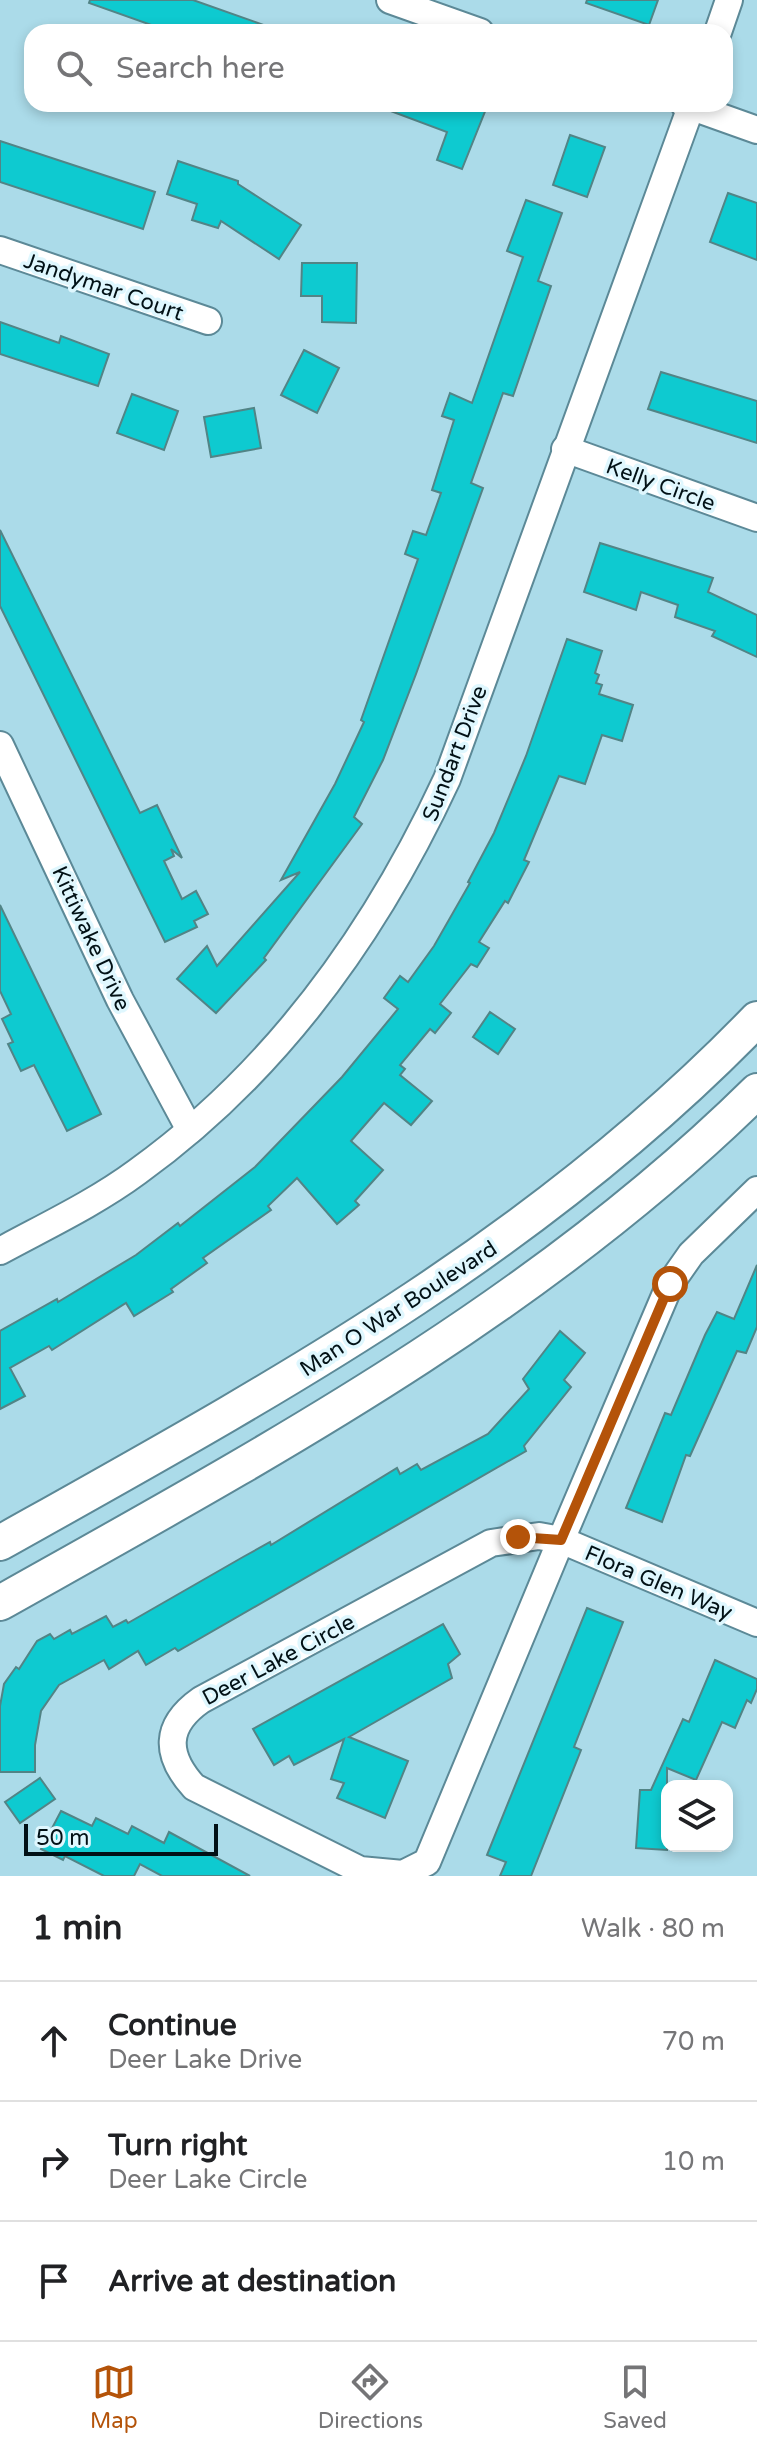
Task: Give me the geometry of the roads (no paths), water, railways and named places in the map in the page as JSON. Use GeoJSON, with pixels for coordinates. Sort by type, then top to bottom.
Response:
{"type":"FeatureCollection","features":[{"type":"Feature","properties":{"kind":"main road","name":"Man O War Boulevard"},"geometry":{"type":"LineString","coordinates":[[0,1543],[258,1398],[380,1324],[592,1171],[757,1019]]}},
{"type":"Feature","properties":{"kind":"main road"},"geometry":{"type":"LineString","coordinates":[[0,1603],[362,1396],[430,1353],[597,1233],[708,1139],[757,1091]]}},
{"type":"Feature","properties":{"kind":"street"},"geometry":{"type":"LineString","coordinates":[[390,0],[458,24]]}},
{"type":"Feature","properties":{"kind":"street"},"geometry":{"type":"LineString","coordinates":[[721,24],[729,0]]}},
{"type":"Feature","properties":{"kind":"street","name":"Sundart Drive"},"geometry":{"type":"LineString","coordinates":[[0,1251],[135,1174],[190,1130],[262,1063],[321,994],[395,884],[447,779],[686,112]]}},
{"type":"Feature","properties":{"kind":"street"},"geometry":{"type":"LineString","coordinates":[[708,112],[757,130]]}},
{"type":"Feature","properties":{"kind":"street","name":"Jandymar Court"},"geometry":{"type":"LineString","coordinates":[[0,250],[208,321]]}},
{"type":"Feature","properties":{"kind":"street","name":"Kelly Circle"},"geometry":{"type":"LineString","coordinates":[[565,449],[757,518]]}},
{"type":"Feature","properties":{"kind":"street","name":"Kittiwake Drive"},"geometry":{"type":"LineString","coordinates":[[0,745],[120,1000],[190,1130]]}},
{"type":"Feature","properties":{"kind":"street","name":"Deer Lake Circle"},"geometry":{"type":"LineString","coordinates":[[561,1540],[539,1536],[491,1543],[201,1700],[183,1712],[176,1725],[172,1739],[180,1771],[194,1787],[360,1870],[403,1874],[427,1862],[670,1284],[691,1254],[757,1190]]}},
{"type":"Feature","properties":{"kind":"street","name":"Flora Glen Way"},"geometry":{"type":"LineString","coordinates":[[561,1540],[757,1623]]}}]}
